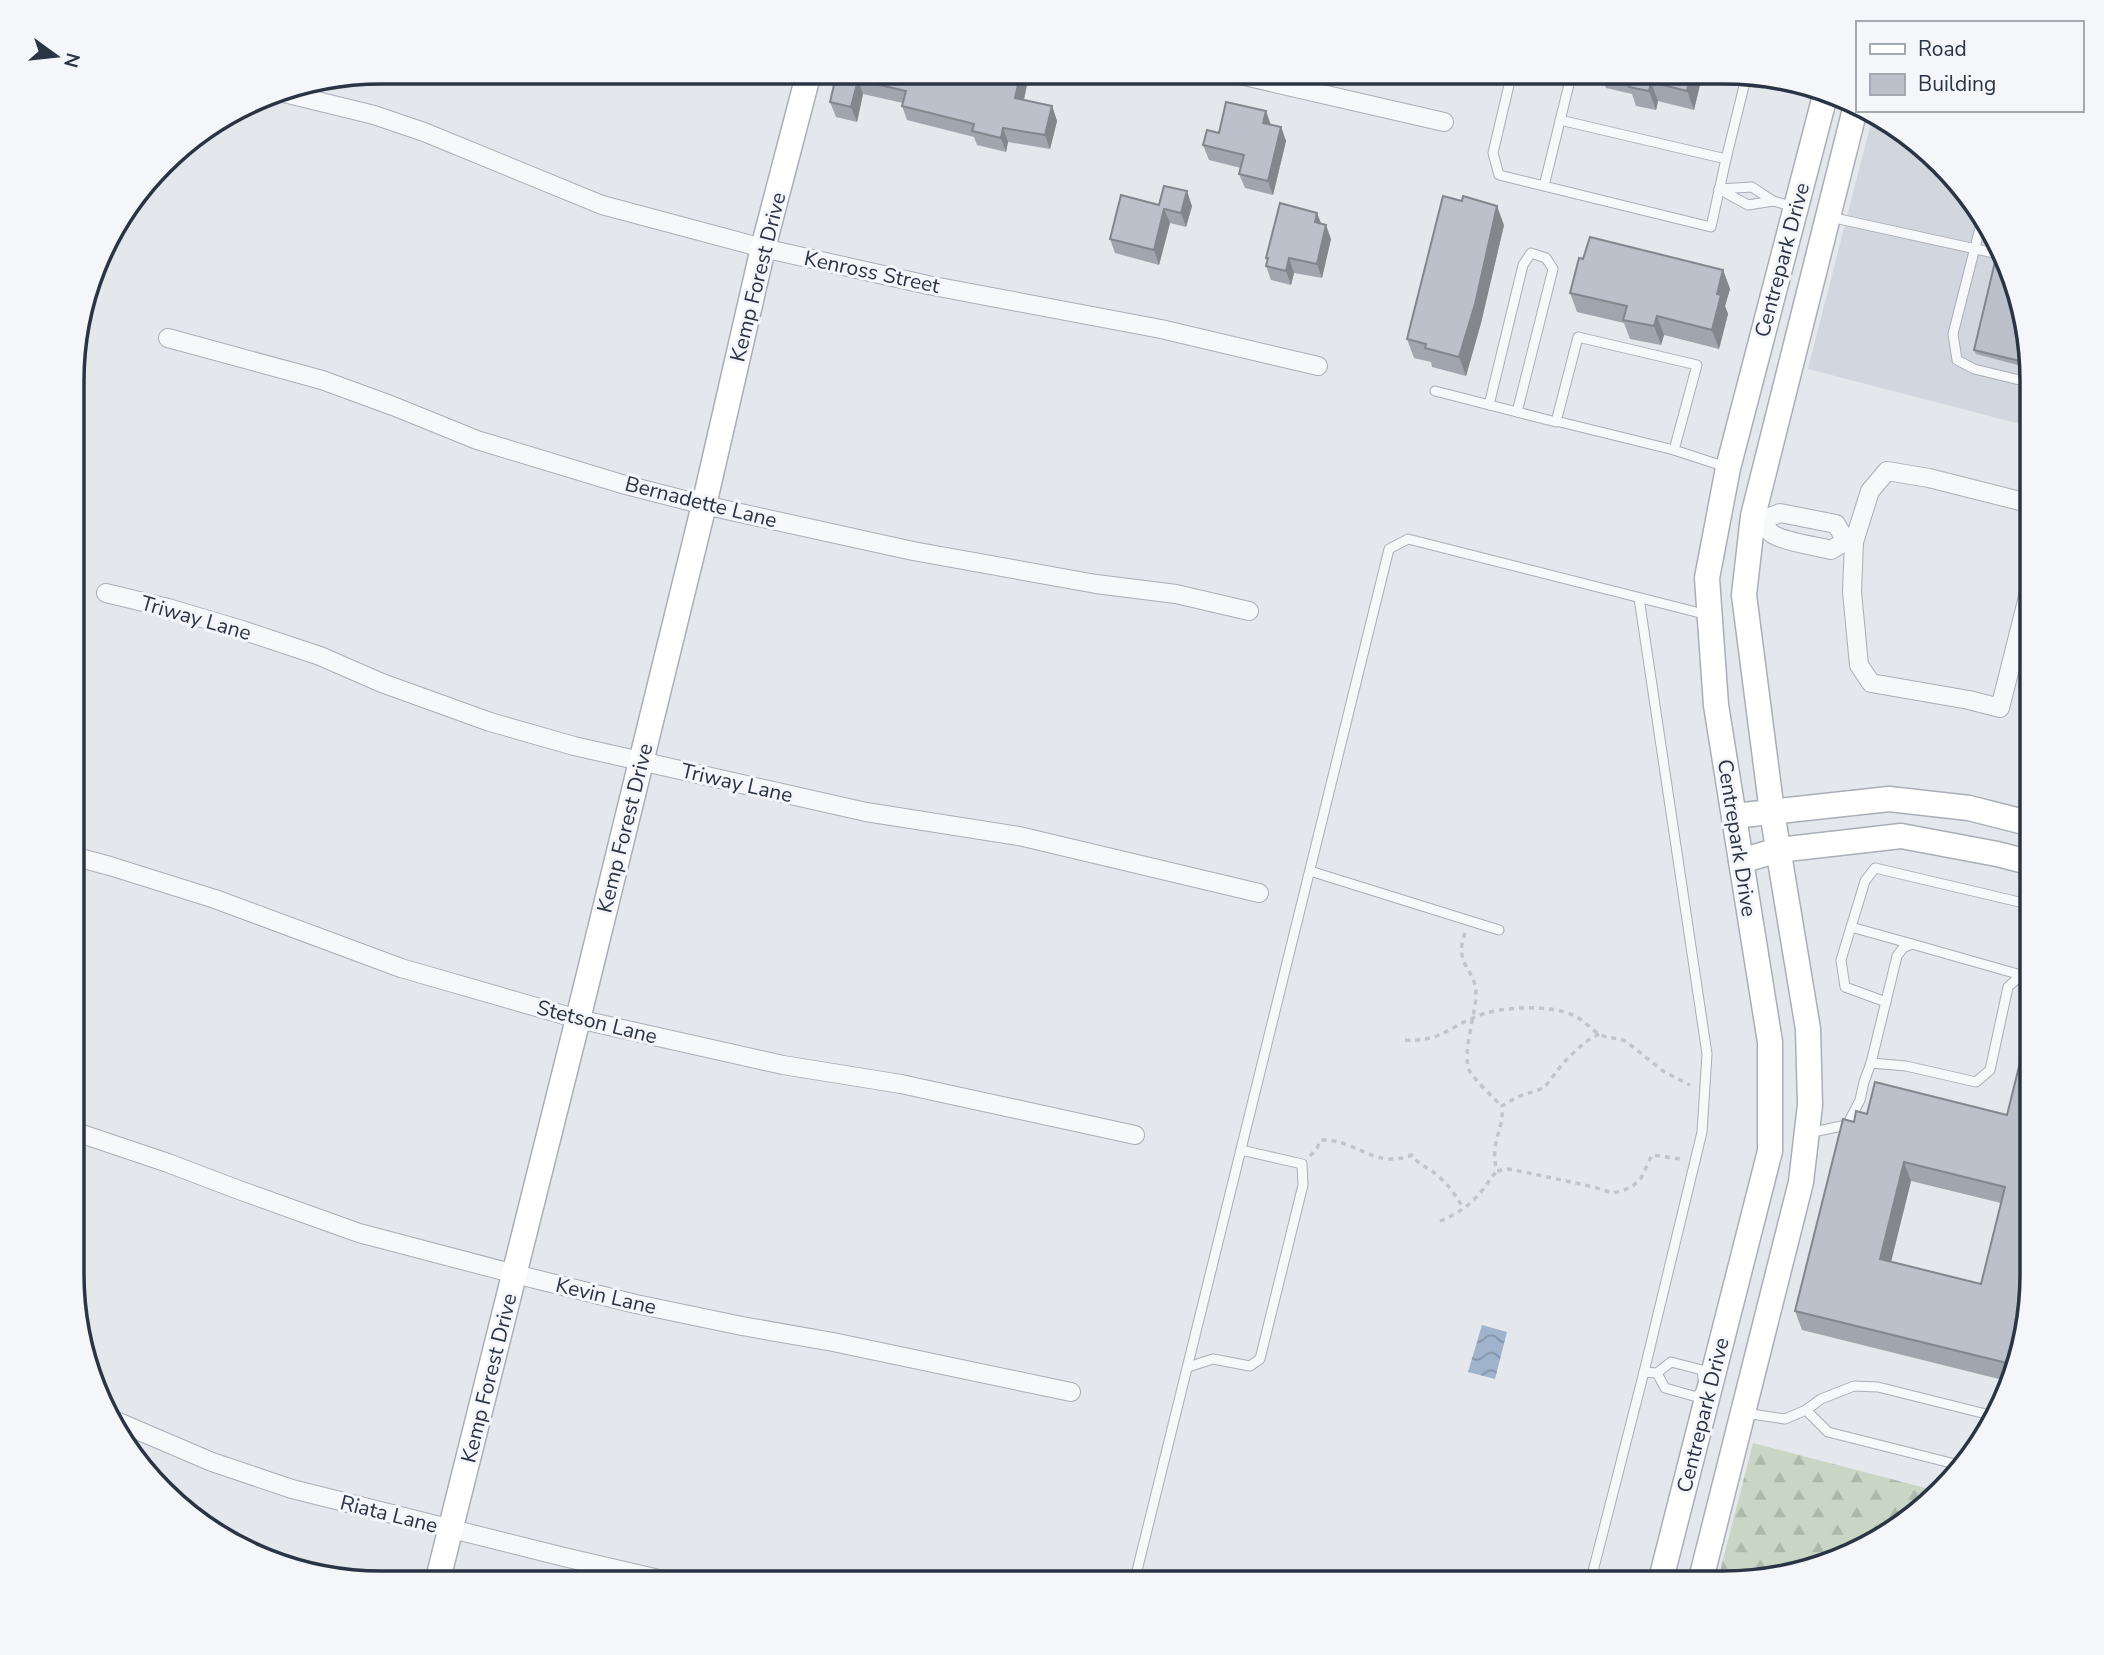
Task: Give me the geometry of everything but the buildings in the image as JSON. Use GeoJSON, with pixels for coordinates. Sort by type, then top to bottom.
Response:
{"type":"FeatureCollection","features":[{"type":"Feature","properties":{"kind":"street","name":"Kemp Forest Drive"},"geometry":{"type":"LineString","coordinates":[[440,1571],[704,505],[763,248],[806,84]]}},
{"type":"Feature","properties":{"kind":"street"},"geometry":{"type":"LineString","coordinates":[[1279,84],[1444,122]]}},
{"type":"Feature","properties":{"kind":"street","name":"Kenross Street"},"geometry":{"type":"LineString","coordinates":[[297,96],[374,115],[424,132],[602,205],[763,248],[928,285],[1161,329],[1318,366]]}},
{"type":"Feature","properties":{"kind":"street","name":"Centrepark Drive"},"geometry":{"type":"LineString","coordinates":[[1663,1571],[1707,1387],[1770,1151],[1770,1042],[1716,705],[1707,578],[1728,468],[1823,102]]}},
{"type":"Feature","properties":{"kind":"street","name":"Centrepark Drive"},"geometry":{"type":"LineString","coordinates":[[1703,1571],[1801,1182],[1810,1105],[1808,1029],[1772,812],[1744,595],[1757,518],[1854,115]]}},
{"type":"Feature","properties":{"kind":"street"},"geometry":{"type":"LineString","coordinates":[[1797,208],[1828,217]]}},
{"type":"Feature","properties":{"kind":"street","name":"Bernadette Lane"},"geometry":{"type":"LineString","coordinates":[[168,338],[322,380],[477,440],[622,484],[704,505],[913,551],[1096,584],[1176,594],[1249,611]]}},
{"type":"Feature","properties":{"kind":"street"},"geometry":{"type":"LineString","coordinates":[[2020,501],[1929,478],[1887,471],[1870,491],[1850,542],[1859,665],[1871,682],[2000,708],[2020,629]]}},
{"type":"Feature","properties":{"kind":"street"},"geometry":{"type":"LineString","coordinates":[[1719,515],[1757,518],[1780,513],[1836,524],[1850,542]]}},
{"type":"Feature","properties":{"kind":"street"},"geometry":{"type":"LineString","coordinates":[[1757,518],[1772,535],[1831,550],[1850,542]]}},
{"type":"Feature","properties":{"kind":"street","name":"Triway Lane"},"geometry":{"type":"LineString","coordinates":[[106,593],[255,634],[320,656],[382,683],[490,722],[574,746],[866,812],[1019,836],[1259,892]]}},
{"type":"Feature","properties":{"kind":"street"},"geometry":{"type":"LineString","coordinates":[[1734,816],[1889,799],[1969,808],[2020,821]]}},
{"type":"Feature","properties":{"kind":"street"},"geometry":{"type":"LineString","coordinates":[[1741,861],[1778,850],[1901,836],[2020,860]]}},
{"type":"Feature","properties":{"kind":"street","name":"Stetson Lane"},"geometry":{"type":"LineString","coordinates":[[84,859],[215,899],[401,968],[578,1019],[783,1065],[926,1089],[1135,1135]]}},
{"type":"Feature","properties":{"kind":"street"},"geometry":{"type":"LineString","coordinates":[[1770,1129],[1807,1133]]}},
{"type":"Feature","properties":{"kind":"street","name":"Kevin Lane"},"geometry":{"type":"LineString","coordinates":[[84,1135],[359,1233],[515,1274],[636,1304],[1071,1392]]}},
{"type":"Feature","properties":{"kind":"street"},"geometry":{"type":"LineString","coordinates":[[1707,1387],[1745,1404]]}},
{"type":"Feature","properties":{"kind":"street","name":"Riata Lane"},"geometry":{"type":"LineString","coordinates":[[126,1425],[212,1462],[292,1489],[626,1571]]}},
{"type":"Feature","properties":{"kind":"lane"},"geometry":{"type":"LineString","coordinates":[[1509,84],[1493,153],[1499,174],[1711,227],[1744,85]]}},
{"type":"Feature","properties":{"kind":"lane"},"geometry":{"type":"LineString","coordinates":[[1544,186],[1569,84]]}},
{"type":"Feature","properties":{"kind":"lane"},"geometry":{"type":"LineString","coordinates":[[1560,120],[1727,159]]}},
{"type":"Feature","properties":{"kind":"lane"},"geometry":{"type":"LineString","coordinates":[[1719,189],[1752,187],[1773,201],[1797,208]]}},
{"type":"Feature","properties":{"kind":"lane"},"geometry":{"type":"LineString","coordinates":[[1719,189],[1748,205],[1773,201]]}},
{"type":"Feature","properties":{"kind":"lane"},"geometry":{"type":"LineString","coordinates":[[1828,217],[1990,252]]}},
{"type":"Feature","properties":{"kind":"lane"},"geometry":{"type":"LineString","coordinates":[[1979,231],[1953,334],[1957,360],[1974,369],[2020,380]]}},
{"type":"Feature","properties":{"kind":"lane"},"geometry":{"type":"LineString","coordinates":[[1489,405],[1523,265],[1531,253],[1546,258],[1553,270],[1517,412]]}},
{"type":"Feature","properties":{"kind":"lane"},"geometry":{"type":"LineString","coordinates":[[1556,421],[1577,337],[1697,365],[1674,450]]}},
{"type":"Feature","properties":{"kind":"lane"},"geometry":{"type":"LineString","coordinates":[[1435,391],[1674,450],[1728,468]]}},
{"type":"Feature","properties":{"kind":"lane"},"geometry":{"type":"LineString","coordinates":[[1137,1571],[1389,549],[1408,539],[1710,615]]}},
{"type":"Feature","properties":{"kind":"lane"},"geometry":{"type":"LineString","coordinates":[[1593,1571],[1702,1132],[1707,1054],[1639,597]]}},
{"type":"Feature","properties":{"kind":"lane"},"geometry":{"type":"LineString","coordinates":[[1886,1002],[1845,987],[1841,960],[1865,881],[1875,868],[2020,902]]}},
{"type":"Feature","properties":{"kind":"lane"},"geometry":{"type":"LineString","coordinates":[[1310,871],[1499,930]]}},
{"type":"Feature","properties":{"kind":"lane"},"geometry":{"type":"LineString","coordinates":[[1851,927],[2020,975]]}},
{"type":"Feature","properties":{"kind":"lane"},"geometry":{"type":"LineString","coordinates":[[1807,1133],[1847,1125],[1860,1100],[1871,1063],[1897,956],[1903,948],[1912,944]]}},
{"type":"Feature","properties":{"kind":"lane"},"geometry":{"type":"LineString","coordinates":[[1871,1063],[1906,1066],[1976,1082],[1990,1070],[2008,987],[2020,976]]}},
{"type":"Feature","properties":{"kind":"lane"},"geometry":{"type":"LineString","coordinates":[[1188,1367],[1213,1359],[1250,1366],[1260,1359],[1303,1185],[1302,1164],[1241,1150]]}},
{"type":"Feature","properties":{"kind":"lane"},"geometry":{"type":"LineString","coordinates":[[1644,1372],[1657,1373],[1671,1362],[1681,1364],[1702,1370],[1707,1387],[1697,1397],[1665,1388],[1657,1373]]}},
{"type":"Feature","properties":{"kind":"lane"},"geometry":{"type":"LineString","coordinates":[[1745,1404],[1785,1419],[1806,1410],[1821,1399],[1854,1386],[1878,1387],[1984,1414]]}},
{"type":"Feature","properties":{"kind":"lane"},"geometry":{"type":"LineString","coordinates":[[1806,1410],[1828,1432],[1952,1463]]}},
{"type":"Feature","properties":{"kind":"path"},"geometry":{"type":"LineString","coordinates":[[1472,922],[1462,942],[1465,967],[1475,982],[1476,995],[1467,1057],[1469,1069],[1502,1107],[1503,1119],[1494,1147],[1497,1171]]}},
{"type":"Feature","properties":{"kind":"path"},"geometry":{"type":"LineString","coordinates":[[1405,1040],[1422,1041],[1441,1035],[1487,1012],[1556,1010],[1578,1017],[1599,1034],[1611,1039],[1620,1038],[1663,1071],[1704,1093]]}},
{"type":"Feature","properties":{"kind":"path"},"geometry":{"type":"LineString","coordinates":[[1502,1107],[1517,1097],[1544,1088],[1564,1062],[1585,1042],[1599,1034]]}},
{"type":"Feature","properties":{"kind":"path"},"geometry":{"type":"LineString","coordinates":[[1302,1164],[1321,1140],[1350,1145],[1381,1159],[1412,1155],[1418,1164],[1437,1175],[1451,1189],[1463,1208]]}},
{"type":"Feature","properties":{"kind":"path"},"geometry":{"type":"LineString","coordinates":[[1440,1221],[1463,1208],[1480,1193],[1497,1171],[1508,1169],[1524,1172],[1612,1193],[1633,1186],[1641,1178],[1652,1155],[1695,1161]]}},
{"type":"Feature","properties":{"kind":"shaded area"},"geometry":{"type":"Polygon","coordinates":[[[1871,124],[1904,145],[1933,171],[1959,200],[1989,250],[2004,286],[2014,323],[2019,362],[2020,424],[1808,369],[1871,124]]]}},
{"type":"Feature","properties":{"kind":"green space"},"geometry":{"type":"Polygon","coordinates":[[[1753,1443],[1928,1489],[1888,1521],[1836,1548],[1781,1565],[1720,1571],[1753,1443]]]}},
{"type":"Feature","properties":{"kind":"water"},"geometry":{"type":"Polygon","coordinates":[[[1482,1325],[1507,1332],[1495,1379],[1468,1372],[1482,1325]]]}}]}
